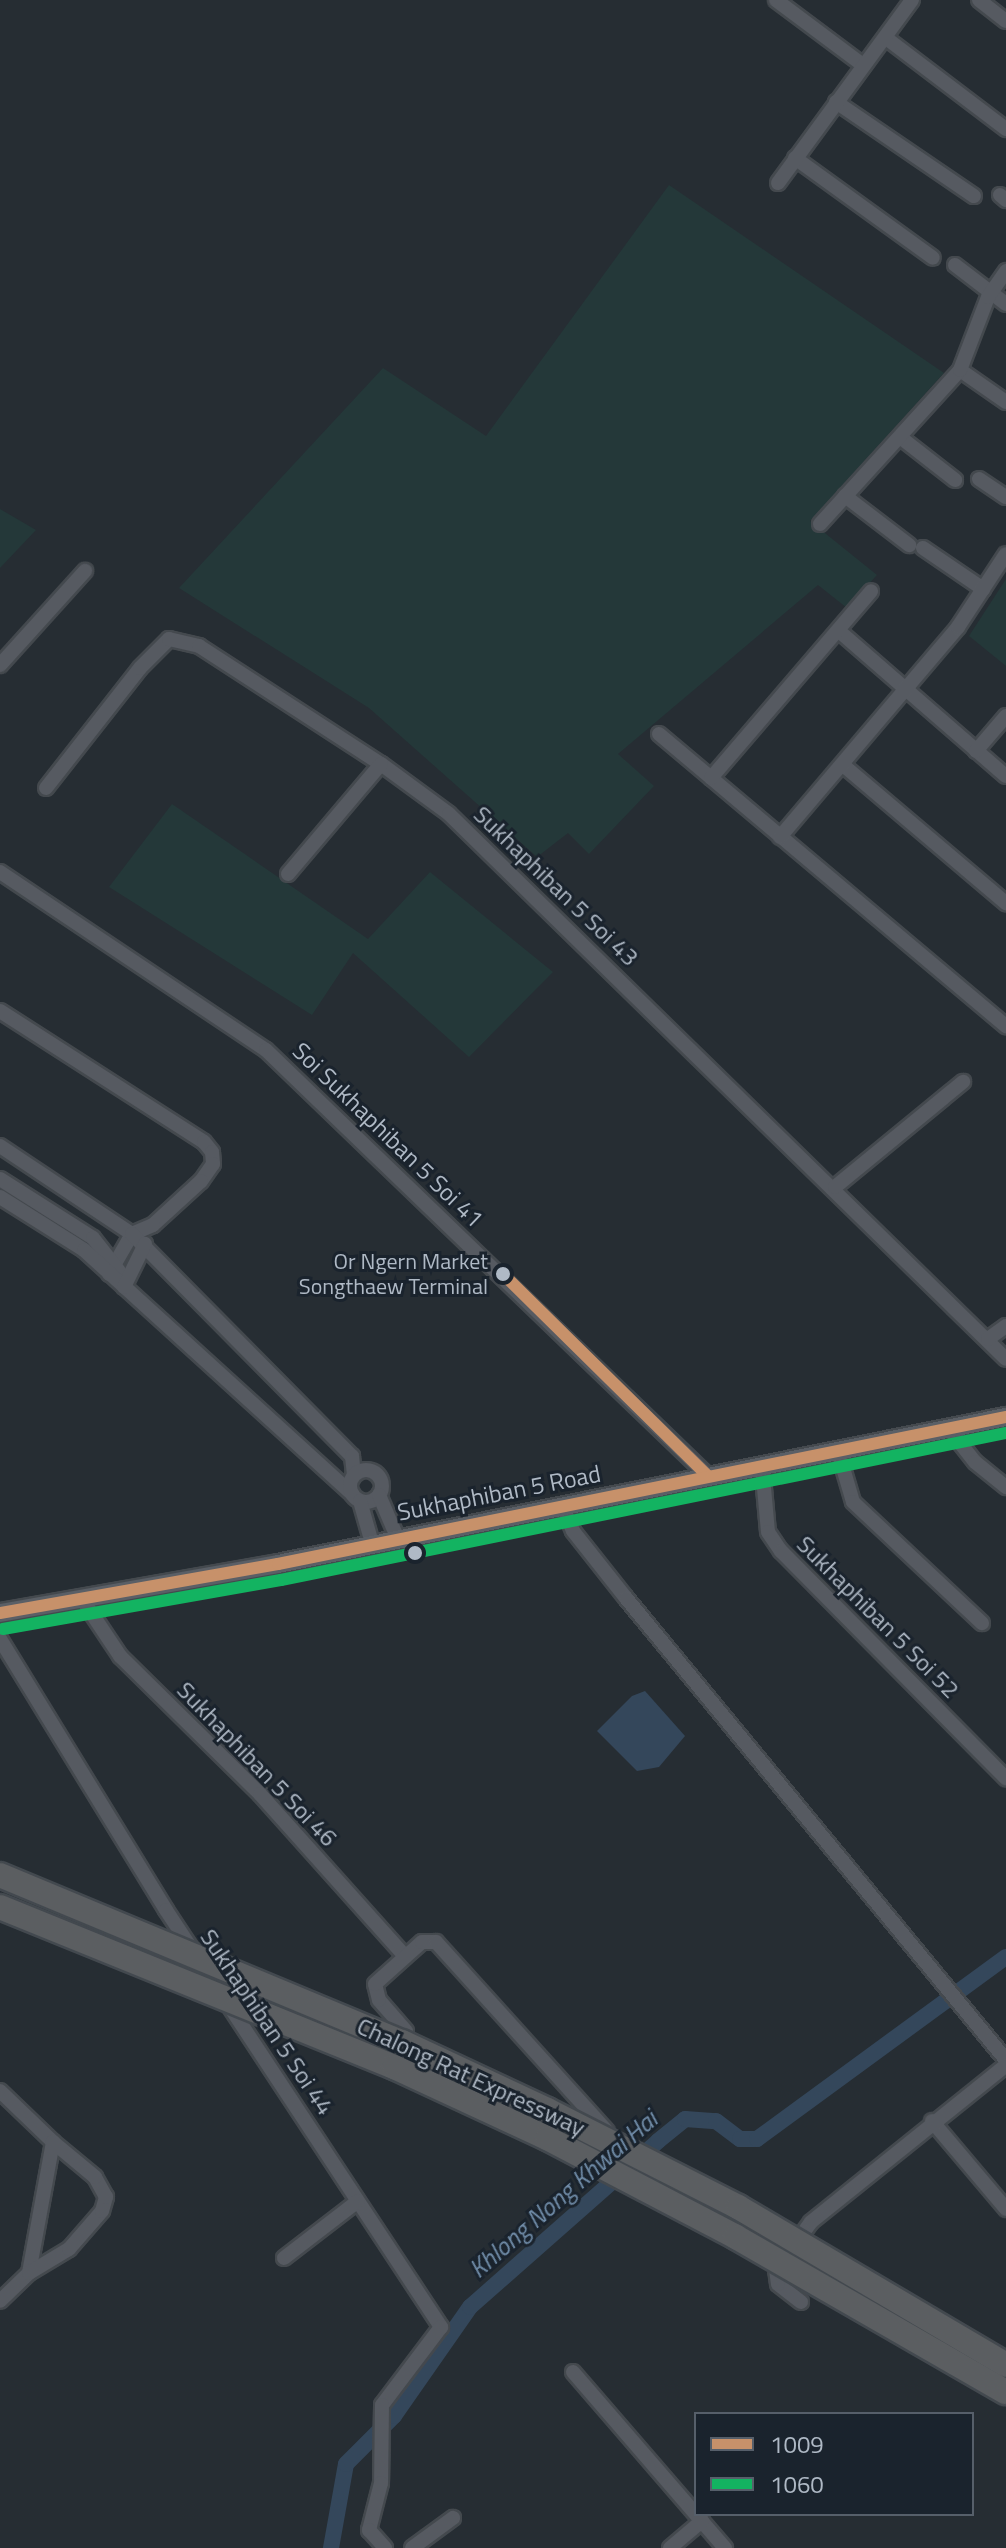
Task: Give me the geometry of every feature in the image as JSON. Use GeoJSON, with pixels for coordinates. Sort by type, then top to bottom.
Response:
{"type":"FeatureCollection","features":[{"type":"Feature","properties":{"kind":"highway","name":"Chalong Rat Expressway"},"geometry":{"type":"LineString","coordinates":[[0,1875],[402,2042],[547,2110],[738,2207],[1006,2365]]}},
{"type":"Feature","properties":{"kind":"highway","name":"Chalong Rat Expressway"},"geometry":{"type":"LineString","coordinates":[[0,1907],[394,2067],[547,2138],[736,2237],[1006,2392]]}},
{"type":"Feature","properties":{"kind":"main road","name":"Sukhaphiban 5 Road"},"geometry":{"type":"LineString","coordinates":[[0,1613],[372,1543],[1006,1417]]}},
{"type":"Feature","properties":{"kind":"street"},"geometry":{"type":"LineString","coordinates":[[776,0],[863,65]]}},
{"type":"Feature","properties":{"kind":"street"},"geometry":{"type":"LineString","coordinates":[[778,183],[911,0]]}},
{"type":"Feature","properties":{"kind":"street"},"geometry":{"type":"LineString","coordinates":[[979,0],[1006,21]]}},
{"type":"Feature","properties":{"kind":"street"},"geometry":{"type":"LineString","coordinates":[[886,38],[1006,129]]}},
{"type":"Feature","properties":{"kind":"street"},"geometry":{"type":"LineString","coordinates":[[836,102],[974,196]]}},
{"type":"Feature","properties":{"kind":"street"},"geometry":{"type":"LineString","coordinates":[[795,158],[933,258]]}},
{"type":"Feature","properties":{"kind":"street"},"geometry":{"type":"LineString","coordinates":[[955,265],[1006,304]]}},
{"type":"Feature","properties":{"kind":"street"},"geometry":{"type":"LineString","coordinates":[[820,524],[960,370],[991,292],[1006,271]]}},
{"type":"Feature","properties":{"kind":"street"},"geometry":{"type":"LineString","coordinates":[[960,370],[1006,402]]}},
{"type":"Feature","properties":{"kind":"street"},"geometry":{"type":"LineString","coordinates":[[900,437],[955,480]]}},
{"type":"Feature","properties":{"kind":"street"},"geometry":{"type":"LineString","coordinates":[[979,479],[1006,497]]}},
{"type":"Feature","properties":{"kind":"street"},"geometry":{"type":"LineString","coordinates":[[845,496],[916,547],[983,589]]}},
{"type":"Feature","properties":{"kind":"street"},"geometry":{"type":"LineString","coordinates":[[780,837],[908,689],[1006,554]]}},
{"type":"Feature","properties":{"kind":"street"},"geometry":{"type":"LineString","coordinates":[[0,665],[85,571]]}},
{"type":"Feature","properties":{"kind":"street"},"geometry":{"type":"LineString","coordinates":[[711,778],[871,591]]}},
{"type":"Feature","properties":{"kind":"street"},"geometry":{"type":"LineString","coordinates":[[839,631],[1006,776]]}},
{"type":"Feature","properties":{"kind":"street","name":"Sukhaphiban 5 Soi 43"},"geometry":{"type":"LineString","coordinates":[[46,788],[140,668],[169,639],[199,646],[381,764],[461,825],[835,1187],[1006,1359]]}},
{"type":"Feature","properties":{"kind":"street"},"geometry":{"type":"LineString","coordinates":[[976,751],[1006,716]]}},
{"type":"Feature","properties":{"kind":"street"},"geometry":{"type":"LineString","coordinates":[[659,734],[1006,1026]]}},
{"type":"Feature","properties":{"kind":"street"},"geometry":{"type":"LineString","coordinates":[[288,874],[381,764]]}},
{"type":"Feature","properties":{"kind":"street"},"geometry":{"type":"LineString","coordinates":[[843,765],[1006,903]]}},
{"type":"Feature","properties":{"kind":"street","name":"Soi Sukhaphiban 5 Soi 41"},"geometry":{"type":"LineString","coordinates":[[0,872],[266,1050],[708,1476]]}},
{"type":"Feature","properties":{"kind":"street"},"geometry":{"type":"LineString","coordinates":[[0,1011],[204,1142],[212,1152],[213,1164],[201,1181],[153,1225],[132,1234],[112,1270]]}},
{"type":"Feature","properties":{"kind":"street"},"geometry":{"type":"LineString","coordinates":[[835,1187],[963,1082]]}},
{"type":"Feature","properties":{"kind":"street"},"geometry":{"type":"LineString","coordinates":[[0,1146],[132,1234],[142,1250],[352,1456],[356,1497],[372,1543]]}},
{"type":"Feature","properties":{"kind":"street"},"geometry":{"type":"LineString","coordinates":[[0,1179],[93,1238],[112,1270]]}},
{"type":"Feature","properties":{"kind":"street"},"geometry":{"type":"LineString","coordinates":[[0,1197],[112,1270],[154,1316],[356,1497],[379,1495]]}},
{"type":"Feature","properties":{"kind":"street"},"geometry":{"type":"LineString","coordinates":[[126,1283],[153,1225]]}},
{"type":"Feature","properties":{"kind":"street"},"geometry":{"type":"LineString","coordinates":[[988,1339],[1006,1326]]}},
{"type":"Feature","properties":{"kind":"street"},"geometry":{"type":"LineString","coordinates":[[949,1429],[975,1462],[1006,1487]]}},
{"type":"Feature","properties":{"kind":"street"},"geometry":{"type":"LineString","coordinates":[[838,1451],[853,1502],[982,1623]]}},
{"type":"Feature","properties":{"kind":"street","name":"Sukhaphiban 5 Soi 52"},"geometry":{"type":"LineString","coordinates":[[762,1466],[768,1532],[781,1551],[1006,1778]]}},
{"type":"Feature","properties":{"kind":"street"},"geometry":{"type":"LineString","coordinates":[[354,1474],[375,1471],[381,1480],[379,1495],[397,1537]]}},
{"type":"Feature","properties":{"kind":"street"},"geometry":{"type":"LineString","coordinates":[[562,1505],[573,1531],[608,1576],[1006,2063],[811,2222],[776,2270],[778,2284],[801,2302]]}},
{"type":"Feature","properties":{"kind":"street","name":"Sukhaphiban 5 Soi 46"},"geometry":{"type":"LineString","coordinates":[[82,1599],[120,1656],[260,1794],[405,1956]]}},
{"type":"Feature","properties":{"kind":"street","name":"Sukhaphiban 5 Soi 44"},"geometry":{"type":"LineString","coordinates":[[0,1639],[166,1910],[441,2327],[382,2405],[383,2452],[369,2530],[385,2548]]}},
{"type":"Feature","properties":{"kind":"street"},"geometry":{"type":"LineString","coordinates":[[406,2031],[373,1992],[422,1942],[436,1942],[607,2131]]}},
{"type":"Feature","properties":{"kind":"street"},"geometry":{"type":"LineString","coordinates":[[0,2091],[53,2142],[85,2167],[106,2197],[102,2211],[69,2249],[29,2273],[0,2301]]}},
{"type":"Feature","properties":{"kind":"street"},"geometry":{"type":"LineString","coordinates":[[932,2121],[1006,2209]]}},
{"type":"Feature","properties":{"kind":"street"},"geometry":{"type":"LineString","coordinates":[[29,2273],[53,2142]]}},
{"type":"Feature","properties":{"kind":"street"},"geometry":{"type":"LineString","coordinates":[[284,2258],[358,2201]]}},
{"type":"Feature","properties":{"kind":"street"},"geometry":{"type":"LineString","coordinates":[[573,2372],[694,2512]]}},
{"type":"Feature","properties":{"kind":"street"},"geometry":{"type":"LineString","coordinates":[[698,2516],[725,2548]]}},
{"type":"Feature","properties":{"kind":"street"},"geometry":{"type":"LineString","coordinates":[[412,2548],[453,2518]]}},
{"type":"Feature","properties":{"kind":"street"},"geometry":{"type":"LineString","coordinates":[[670,2548],[702,2521]]}},
{"type":"Feature","properties":{"kind":"green space"},"geometry":{"type":"Polygon","coordinates":[[[669,185],[944,373],[810,521],[877,575],[847,608],[818,585],[618,754],[654,786],[589,854],[568,833],[537,857],[369,708],[179,588],[383,368],[486,436],[669,185]]]}},
{"type":"Feature","properties":{"kind":"green space"},"geometry":{"type":"Polygon","coordinates":[[[0,509],[36,530],[0,568],[0,509]]]}},
{"type":"Feature","properties":{"kind":"green space"},"geometry":{"type":"Polygon","coordinates":[[[1006,579],[1006,666],[969,636],[1006,579]]]}},
{"type":"Feature","properties":{"kind":"green space"},"geometry":{"type":"Polygon","coordinates":[[[172,804],[368,939],[430,872],[553,972],[469,1057],[353,953],[312,1015],[109,887],[172,804]]]}},
{"type":"Feature","properties":{"kind":"water"},"geometry":{"type":"Polygon","coordinates":[[[645,1691],[685,1736],[659,1767],[637,1771],[597,1731],[632,1696],[645,1691]]]}},
{"type":"Feature","properties":{"kind":"waterway","name":"Khlong Nong Khwai Hai"},"geometry":{"type":"LineString","coordinates":[[331,2548],[346,2464],[394,2416],[470,2307],[658,2141],[685,2119],[716,2121],[740,2139],[757,2139],[1006,1957]]}},
{"type":"Feature","properties":{"kind":"transit line","name":"1009"},"geometry":{"type":"LineString","coordinates":[[503,1274],[708,1476]]}},
{"type":"Feature","properties":{"kind":"transit line","name":"1009"},"geometry":{"type":"LineString","coordinates":[[0,1613],[278,1564],[1006,1417]]}},
{"type":"Feature","properties":{"kind":"transit line","name":"1060"},"geometry":{"type":"LineString","coordinates":[[3,1629],[281,1580],[1006,1433]]}},
{"type":"Feature","properties":{"kind":"place","name":"Or Ngern Market Songthaew Terminal"},"geometry":{"type":"Point","coordinates":[503,1274]}}]}
